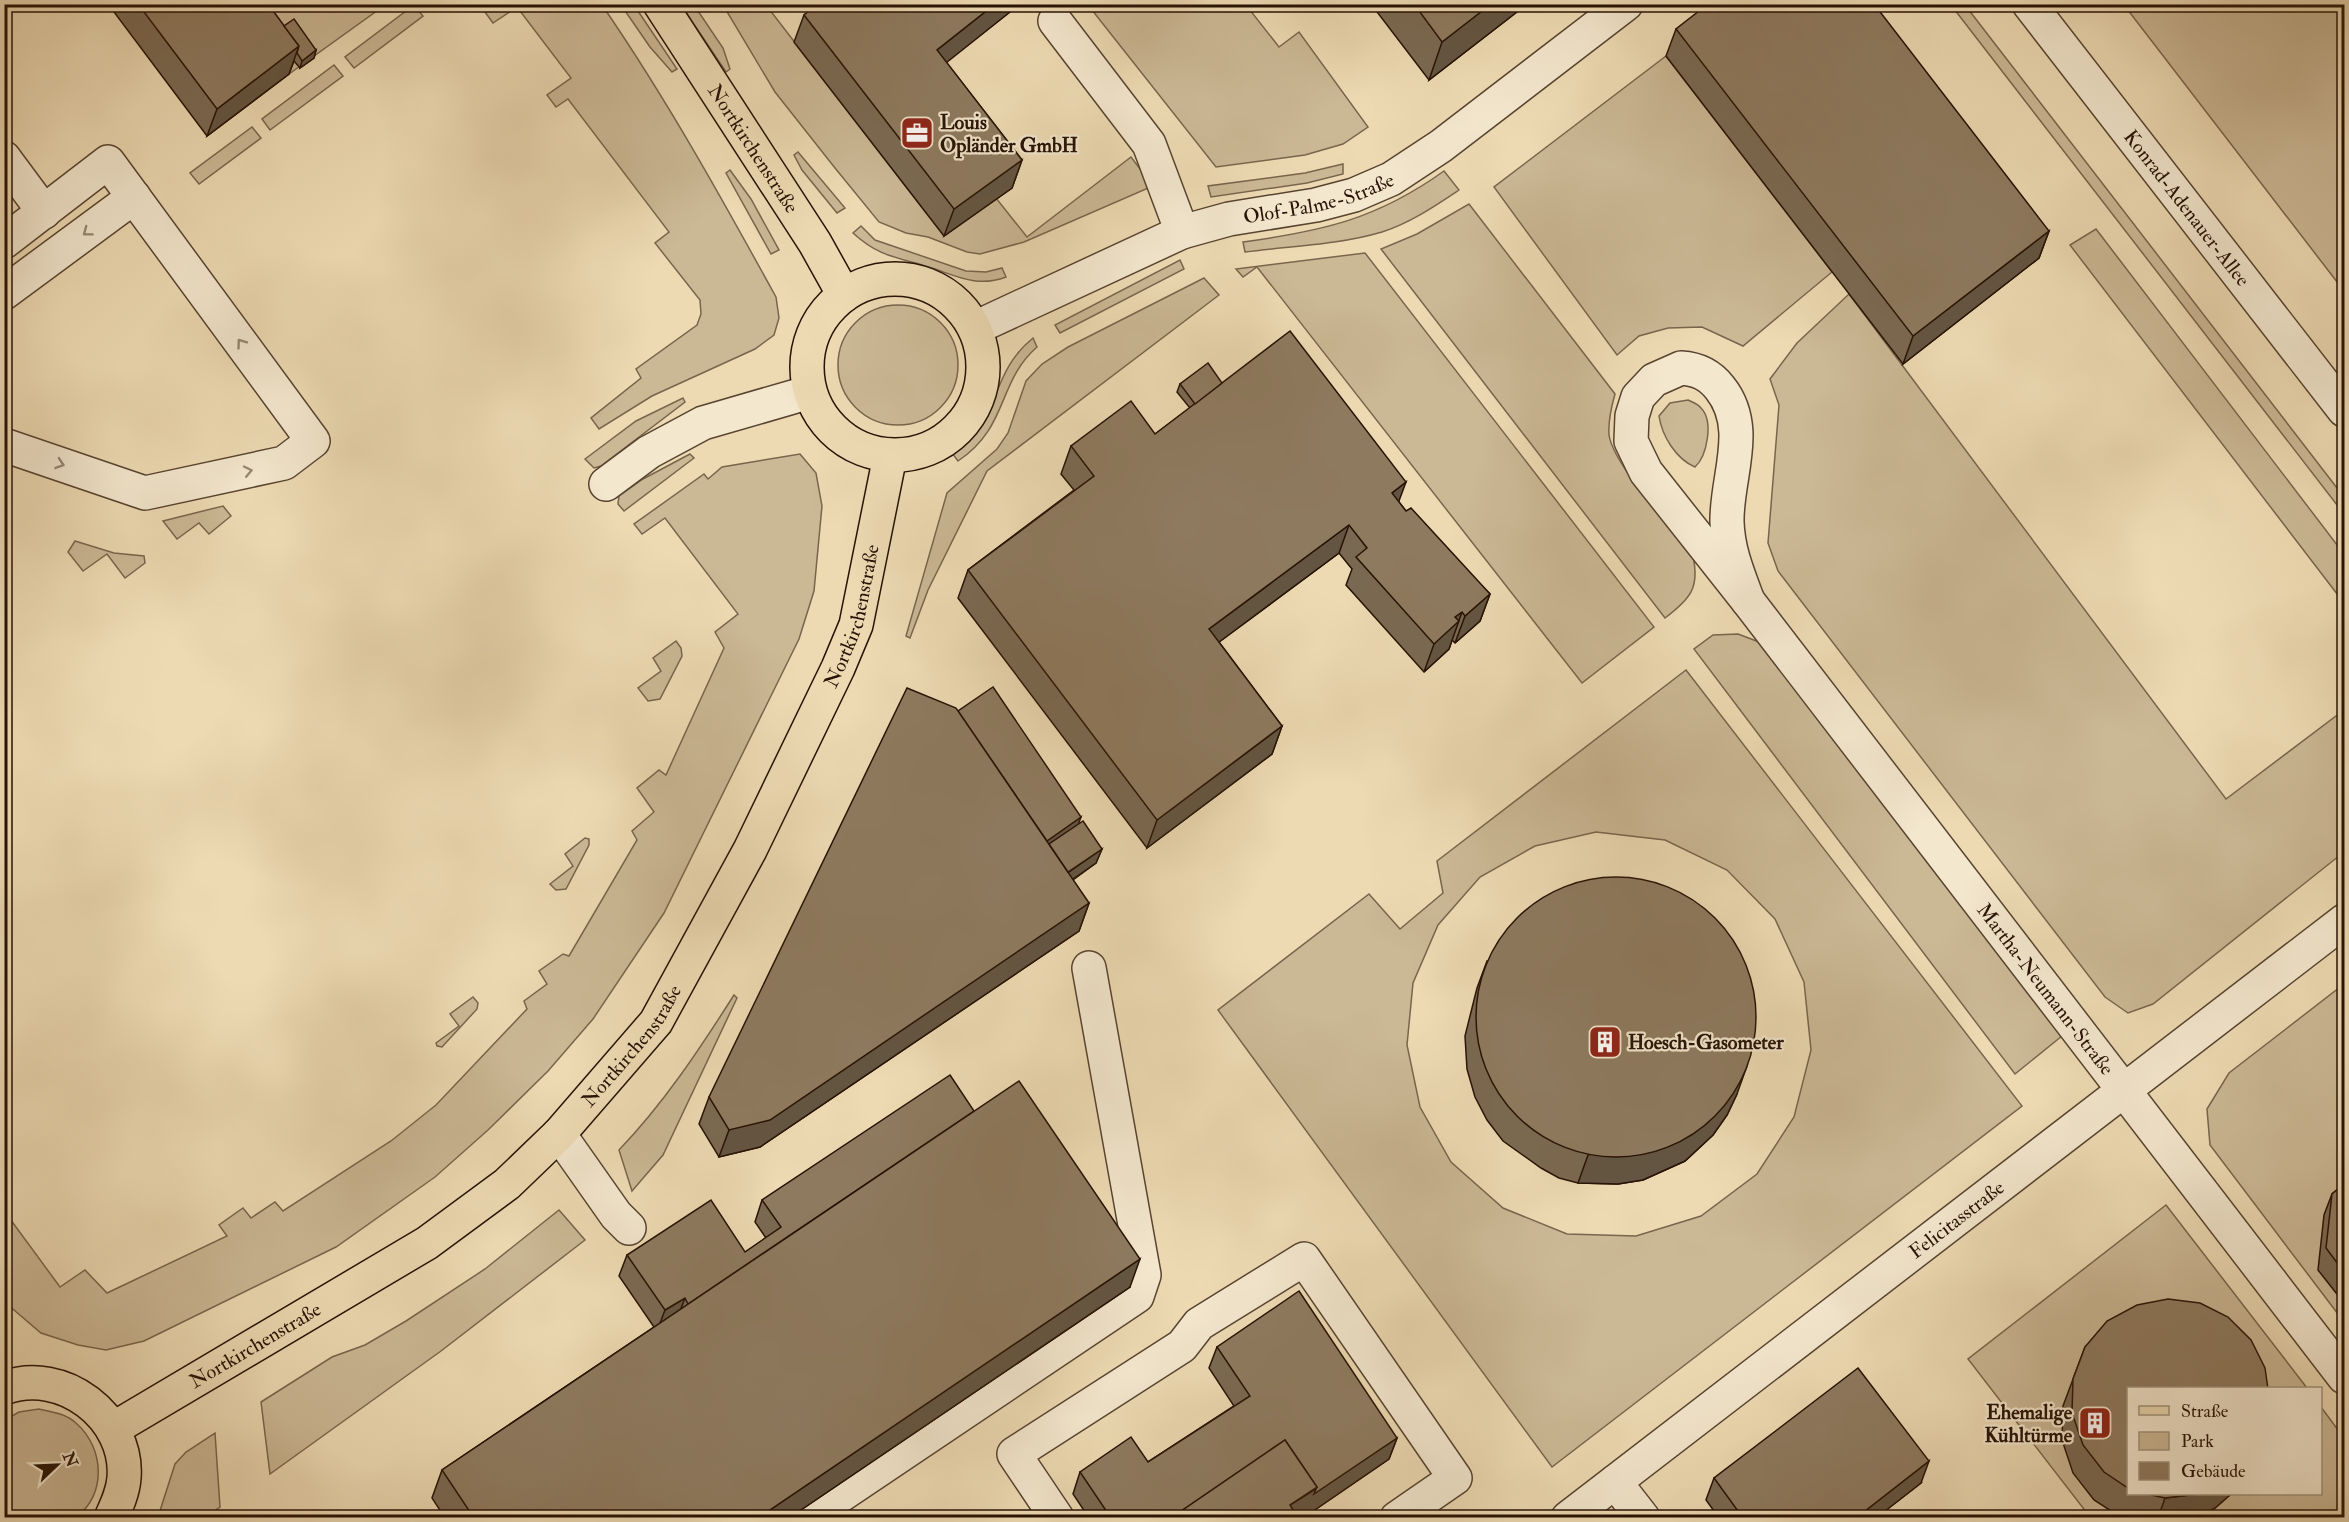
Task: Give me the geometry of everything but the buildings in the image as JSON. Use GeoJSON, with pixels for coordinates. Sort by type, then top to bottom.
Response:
{"type":"FeatureCollection","features":[{"type":"Feature","properties":{"kind":"main road","name":"Nortkirchenstraße"},"geometry":{"type":"LineString","coordinates":[[660,4],[815,243],[844,295]]}},
{"type":"Feature","properties":{"kind":"main road"},"geometry":{"type":"LineString","coordinates":[[884,280],[917,281],[941,291],[960,307],[975,328],[983,353],[983,380],[976,405],[961,427],[941,444],[916,454],[890,456],[863,450],[840,437],[821,417],[810,392],[806,364],[811,338],[824,314],[844,295],[866,283],[884,280]]}},
{"type":"Feature","properties":{"kind":"main road","name":"Nortkirchenstraße"},"geometry":{"type":"LineString","coordinates":[[113,1429],[427,1243],[507,1184],[559,1134],[656,1022],[750,850],[833,679],[856,625],[890,456]]}},
{"type":"Feature","properties":{"kind":"main road"},"geometry":{"type":"LineString","coordinates":[[4,1388],[30,1383],[54,1385],[77,1393],[97,1409],[113,1429],[122,1452],[124,1477],[119,1502],[111,1518]]}},
{"type":"Feature","properties":{"kind":"street","name":"Olof-Palme-Straße"},"geometry":{"type":"LineString","coordinates":[[975,328],[1182,231],[1229,219],[1316,205],[1354,195],[1391,179],[1441,146],[1626,4]]}},
{"type":"Feature","properties":{"kind":"street","name":"Konrad-Adenauer-Allee"},"geometry":{"type":"LineString","coordinates":[[2029,4],[2344,410]]}},
{"type":"Feature","properties":{"kind":"street"},"geometry":{"type":"LineString","coordinates":[[1055,21],[1149,144],[1182,231]]}},
{"type":"Feature","properties":{"kind":"street"},"geometry":{"type":"LineString","coordinates":[[4,158],[44,212]]}},
{"type":"Feature","properties":{"kind":"street"},"geometry":{"type":"LineString","coordinates":[[4,242],[108,162],[313,441],[284,463],[145,493],[4,445]]}},
{"type":"Feature","properties":{"kind":"street"},"geometry":{"type":"LineString","coordinates":[[4,293],[134,197]]}},
{"type":"Feature","properties":{"kind":"street","name":"Martha-Neumann-Straße"},"geometry":{"type":"LineString","coordinates":[[1748,601],[1732,561],[1728,541],[1727,518],[1737,435],[1733,409],[1711,378],[1693,368],[1681,368],[1664,373],[1638,397],[1632,416],[1631,441],[1646,472],[1748,601],[2344,1377]]}},
{"type":"Feature","properties":{"kind":"street"},"geometry":{"type":"LineString","coordinates":[[606,484],[650,452],[703,423],[810,392]]}},
{"type":"Feature","properties":{"kind":"street","name":"Felicitasstraße"},"geometry":{"type":"LineString","coordinates":[[1568,1518],[2344,921]]}},
{"type":"Feature","properties":{"kind":"street"},"geometry":{"type":"LineString","coordinates":[[807,1518],[1137,1296],[1144,1275],[1089,968]]}},
{"type":"Feature","properties":{"kind":"street"},"geometry":{"type":"LineString","coordinates":[[559,1134],[616,1215],[629,1228]]}},
{"type":"Feature","properties":{"kind":"street"},"geometry":{"type":"LineString","coordinates":[[1057,1518],[1014,1454],[1182,1346],[1198,1324],[1304,1259],[1455,1478],[1397,1518]]}},
{"type":"Feature","properties":{"kind":"street"},"geometry":{"type":"LineString","coordinates":[[1615,1482],[1643,1518]]}},
{"type":"Feature","properties":{"kind":"green space"},"geometry":{"type":"Polygon","coordinates":[[[237,5],[385,5],[289,74],[237,5]]]}},
{"type":"Feature","properties":{"kind":"green space"},"geometry":{"type":"Polygon","coordinates":[[[414,5],[423,16],[354,68],[345,57],[414,5]]]}},
{"type":"Feature","properties":{"kind":"green space"},"geometry":{"type":"Polygon","coordinates":[[[487,5],[602,5],[671,112],[776,297],[779,318],[774,335],[755,349],[652,396],[599,429],[591,418],[641,378],[636,369],[697,325],[701,314],[700,300],[655,243],[669,232],[568,99],[556,107],[547,95],[571,78],[517,7],[493,23],[482,8],[487,5]]]}},
{"type":"Feature","properties":{"kind":"green space"},"geometry":{"type":"Polygon","coordinates":[[[621,5],[634,5],[677,69],[672,72],[650,47],[621,5]]]}},
{"type":"Feature","properties":{"kind":"green space"},"geometry":{"type":"Polygon","coordinates":[[[681,5],[694,5],[723,48],[730,69],[726,72],[681,5]]]}},
{"type":"Feature","properties":{"kind":"green space"},"geometry":{"type":"Polygon","coordinates":[[[723,5],[766,5],[944,236],[996,198],[1027,237],[1131,157],[1153,186],[1024,242],[980,254],[967,252],[928,237],[906,233],[879,222],[775,92],[723,5]]]}},
{"type":"Feature","properties":{"kind":"green space"},"geometry":{"type":"Polygon","coordinates":[[[1088,5],[1246,5],[1279,47],[1299,32],[1368,127],[1343,144],[1305,155],[1216,167],[1088,5]]]}},
{"type":"Feature","properties":{"kind":"green space"},"geometry":{"type":"Polygon","coordinates":[[[1951,5],[1965,5],[2344,497],[2344,514],[1951,5]]]}},
{"type":"Feature","properties":{"kind":"green space"},"geometry":{"type":"Polygon","coordinates":[[[2124,5],[2344,5],[2344,291],[2124,5]]]}},
{"type":"Feature","properties":{"kind":"green space"},"geometry":{"type":"Polygon","coordinates":[[[1666,56],[1832,272],[1743,346],[1702,327],[1668,328],[1639,336],[1617,355],[1494,187],[1666,56]]]}},
{"type":"Feature","properties":{"kind":"green space"},"geometry":{"type":"Polygon","coordinates":[[[334,65],[343,76],[270,130],[262,119],[334,65]]]}},
{"type":"Feature","properties":{"kind":"green space"},"geometry":{"type":"Polygon","coordinates":[[[252,127],[261,138],[199,184],[190,173],[252,127]]]}},
{"type":"Feature","properties":{"kind":"green space"},"geometry":{"type":"Polygon","coordinates":[[[798,152],[845,208],[837,213],[802,170],[794,155],[798,152]]]}},
{"type":"Feature","properties":{"kind":"green space"},"geometry":{"type":"Polygon","coordinates":[[[1343,164],[1343,174],[1307,183],[1211,197],[1208,186],[1305,173],[1343,164]]]}},
{"type":"Feature","properties":{"kind":"green space"},"geometry":{"type":"Polygon","coordinates":[[[730,170],[751,199],[779,250],[771,254],[726,173],[730,170]]]}},
{"type":"Feature","properties":{"kind":"green space"},"geometry":{"type":"Polygon","coordinates":[[[1444,171],[1459,190],[1402,224],[1382,232],[1348,240],[1245,252],[1243,242],[1299,233],[1372,212],[1396,201],[1444,171]]]}},
{"type":"Feature","properties":{"kind":"green space"},"geometry":{"type":"Polygon","coordinates":[[[1469,204],[1615,394],[1609,425],[1613,448],[1645,497],[1693,556],[1695,577],[1691,592],[1681,605],[1665,618],[1381,249],[1417,234],[1469,204]]]}},
{"type":"Feature","properties":{"kind":"green space"},"geometry":{"type":"Polygon","coordinates":[[[861,226],[875,240],[966,271],[986,272],[1002,268],[1006,277],[986,281],[967,280],[880,252],[853,233],[861,226]]]}},
{"type":"Feature","properties":{"kind":"green space"},"geometry":{"type":"Polygon","coordinates":[[[2096,229],[2344,554],[2344,603],[2070,245],[2096,229]]]}},
{"type":"Feature","properties":{"kind":"green space"},"geometry":{"type":"Polygon","coordinates":[[[1365,253],[1654,627],[1582,683],[1257,267],[1243,277],[1236,269],[1365,253]]]}},
{"type":"Feature","properties":{"kind":"green space"},"geometry":{"type":"Polygon","coordinates":[[[1180,260],[1184,269],[1060,333],[1055,325],[1180,260]]]}},
{"type":"Feature","properties":{"kind":"green space"},"geometry":{"type":"Polygon","coordinates":[[[1204,278],[1219,295],[987,471],[928,590],[910,638],[906,636],[947,493],[997,449],[1008,433],[1026,381],[1042,364],[1068,347],[1204,278]]]}},
{"type":"Feature","properties":{"kind":"green space"},"geometry":{"type":"Polygon","coordinates":[[[1849,294],[2226,799],[2344,710],[2344,852],[2153,1004],[2128,1013],[2105,997],[1778,571],[1768,543],[1779,405],[1770,379],[1797,343],[1849,294]]]}},
{"type":"Feature","properties":{"kind":"green space"},"geometry":{"type":"Polygon","coordinates":[[[898,305],[921,310],[940,323],[953,342],[958,365],[953,388],[940,407],[921,420],[898,425],[875,420],[856,407],[843,388],[838,365],[843,342],[856,323],[875,310],[898,305]]]}},
{"type":"Feature","properties":{"kind":"green space"},"geometry":{"type":"Polygon","coordinates":[[[1033,338],[1037,347],[1015,375],[986,434],[958,461],[952,453],[980,426],[1009,366],[1033,338]]]}},
{"type":"Feature","properties":{"kind":"green space"},"geometry":{"type":"Polygon","coordinates":[[[683,398],[685,402],[601,466],[594,468],[585,459],[636,421],[683,398]]]}},
{"type":"Feature","properties":{"kind":"green space"},"geometry":{"type":"Polygon","coordinates":[[[1688,400],[1700,407],[1705,414],[1708,429],[1706,447],[1695,467],[1676,453],[1671,446],[1663,431],[1659,416],[1670,403],[1688,400]]]}},
{"type":"Feature","properties":{"kind":"green space"},"geometry":{"type":"Polygon","coordinates":[[[690,454],[694,458],[624,511],[618,504],[619,496],[643,479],[690,454]]]}},
{"type":"Feature","properties":{"kind":"green space"},"geometry":{"type":"Polygon","coordinates":[[[800,454],[816,473],[822,506],[814,591],[799,639],[664,913],[593,1019],[548,1071],[488,1130],[435,1177],[336,1247],[144,1341],[106,1350],[78,1345],[41,1333],[7,1304],[4,1300],[5,1212],[60,1287],[85,1270],[107,1293],[227,1236],[219,1225],[243,1208],[251,1218],[275,1202],[283,1211],[391,1141],[436,1105],[527,1009],[524,1001],[547,984],[539,971],[563,954],[569,956],[637,840],[632,831],[654,812],[637,788],[659,770],[666,775],[724,648],[715,632],[738,614],[665,518],[642,534],[634,524],[704,474],[708,479],[722,467],[800,454]]]}},
{"type":"Feature","properties":{"kind":"green space"},"geometry":{"type":"Polygon","coordinates":[[[223,506],[231,516],[209,534],[199,523],[177,539],[163,521],[223,506]]]}},
{"type":"Feature","properties":{"kind":"green space"},"geometry":{"type":"Polygon","coordinates":[[[75,541],[114,553],[144,556],[145,563],[125,578],[107,554],[83,571],[68,552],[75,541]]]}},
{"type":"Feature","properties":{"kind":"green space"},"geometry":{"type":"Polygon","coordinates":[[[1738,634],[1759,642],[2062,1036],[2015,1074],[1694,649],[1713,635],[1738,634]]]}},
{"type":"Feature","properties":{"kind":"green space"},"geometry":{"type":"Polygon","coordinates":[[[676,641],[681,648],[682,656],[660,699],[648,701],[638,688],[661,671],[653,658],[676,641]]]}},
{"type":"Feature","properties":{"kind":"green space"},"geometry":{"type":"Polygon","coordinates":[[[1686,670],[2022,1106],[1552,1467],[1218,1010],[1369,894],[1400,929],[1443,893],[1437,861],[1686,670]],[[1596,832],[1535,846],[1480,877],[1438,925],[1413,983],[1407,1045],[1420,1107],[1451,1162],[1503,1208],[1567,1234],[1636,1236],[1701,1216],[1757,1174],[1794,1117],[1811,1050],[1804,982],[1775,919],[1727,870],[1665,840],[1596,832]]]}},
{"type":"Feature","properties":{"kind":"green space"},"geometry":{"type":"Polygon","coordinates":[[[585,838],[589,839],[589,845],[566,889],[556,890],[550,884],[573,866],[565,854],[585,838]]]}},
{"type":"Feature","properties":{"kind":"green space"},"geometry":{"type":"Polygon","coordinates":[[[2344,984],[2344,1322],[2210,1145],[2207,1109],[2229,1073],[2344,984]]]}},
{"type":"Feature","properties":{"kind":"green space"},"geometry":{"type":"Polygon","coordinates":[[[734,995],[737,998],[663,1155],[632,1191],[619,1150],[666,1095],[734,995]]]}},
{"type":"Feature","properties":{"kind":"green space"},"geometry":{"type":"Polygon","coordinates":[[[473,997],[478,1003],[477,1009],[442,1047],[437,1046],[436,1043],[459,1026],[450,1014],[473,997]]]}},
{"type":"Feature","properties":{"kind":"green space"},"geometry":{"type":"Polygon","coordinates":[[[2166,1205],[2306,1387],[2127,1387],[2127,1495],[2322,1495],[2322,1408],[2344,1438],[2344,1517],[2090,1517],[1968,1359],[2166,1205]]]}},
{"type":"Feature","properties":{"kind":"green space"},"geometry":{"type":"Polygon","coordinates":[[[559,1210],[585,1240],[441,1351],[270,1474],[261,1402],[332,1357],[365,1345],[406,1321],[485,1269],[559,1210]]]}},
{"type":"Feature","properties":{"kind":"green space"},"geometry":{"type":"Polygon","coordinates":[[[39,1409],[69,1418],[86,1434],[93,1446],[97,1458],[97,1484],[86,1508],[76,1517],[5,1517],[5,1420],[19,1412],[39,1409]]]}},
{"type":"Feature","properties":{"kind":"green space"},"geometry":{"type":"Polygon","coordinates":[[[215,1433],[220,1507],[205,1517],[158,1517],[175,1464],[186,1452],[215,1433]]]}},
{"type":"Feature","properties":{"kind":"place","name":"Louis Opländer GmbH"},"geometry":{"type":"Point","coordinates":[917,133]}},
{"type":"Feature","properties":{"kind":"place","name":"Hoesch-Gasometer"},"geometry":{"type":"Point","coordinates":[1605,1042]}},
{"type":"Feature","properties":{"kind":"place","name":"Ehemalige Kühltürme"},"geometry":{"type":"Point","coordinates":[2095,1423]}}]}
